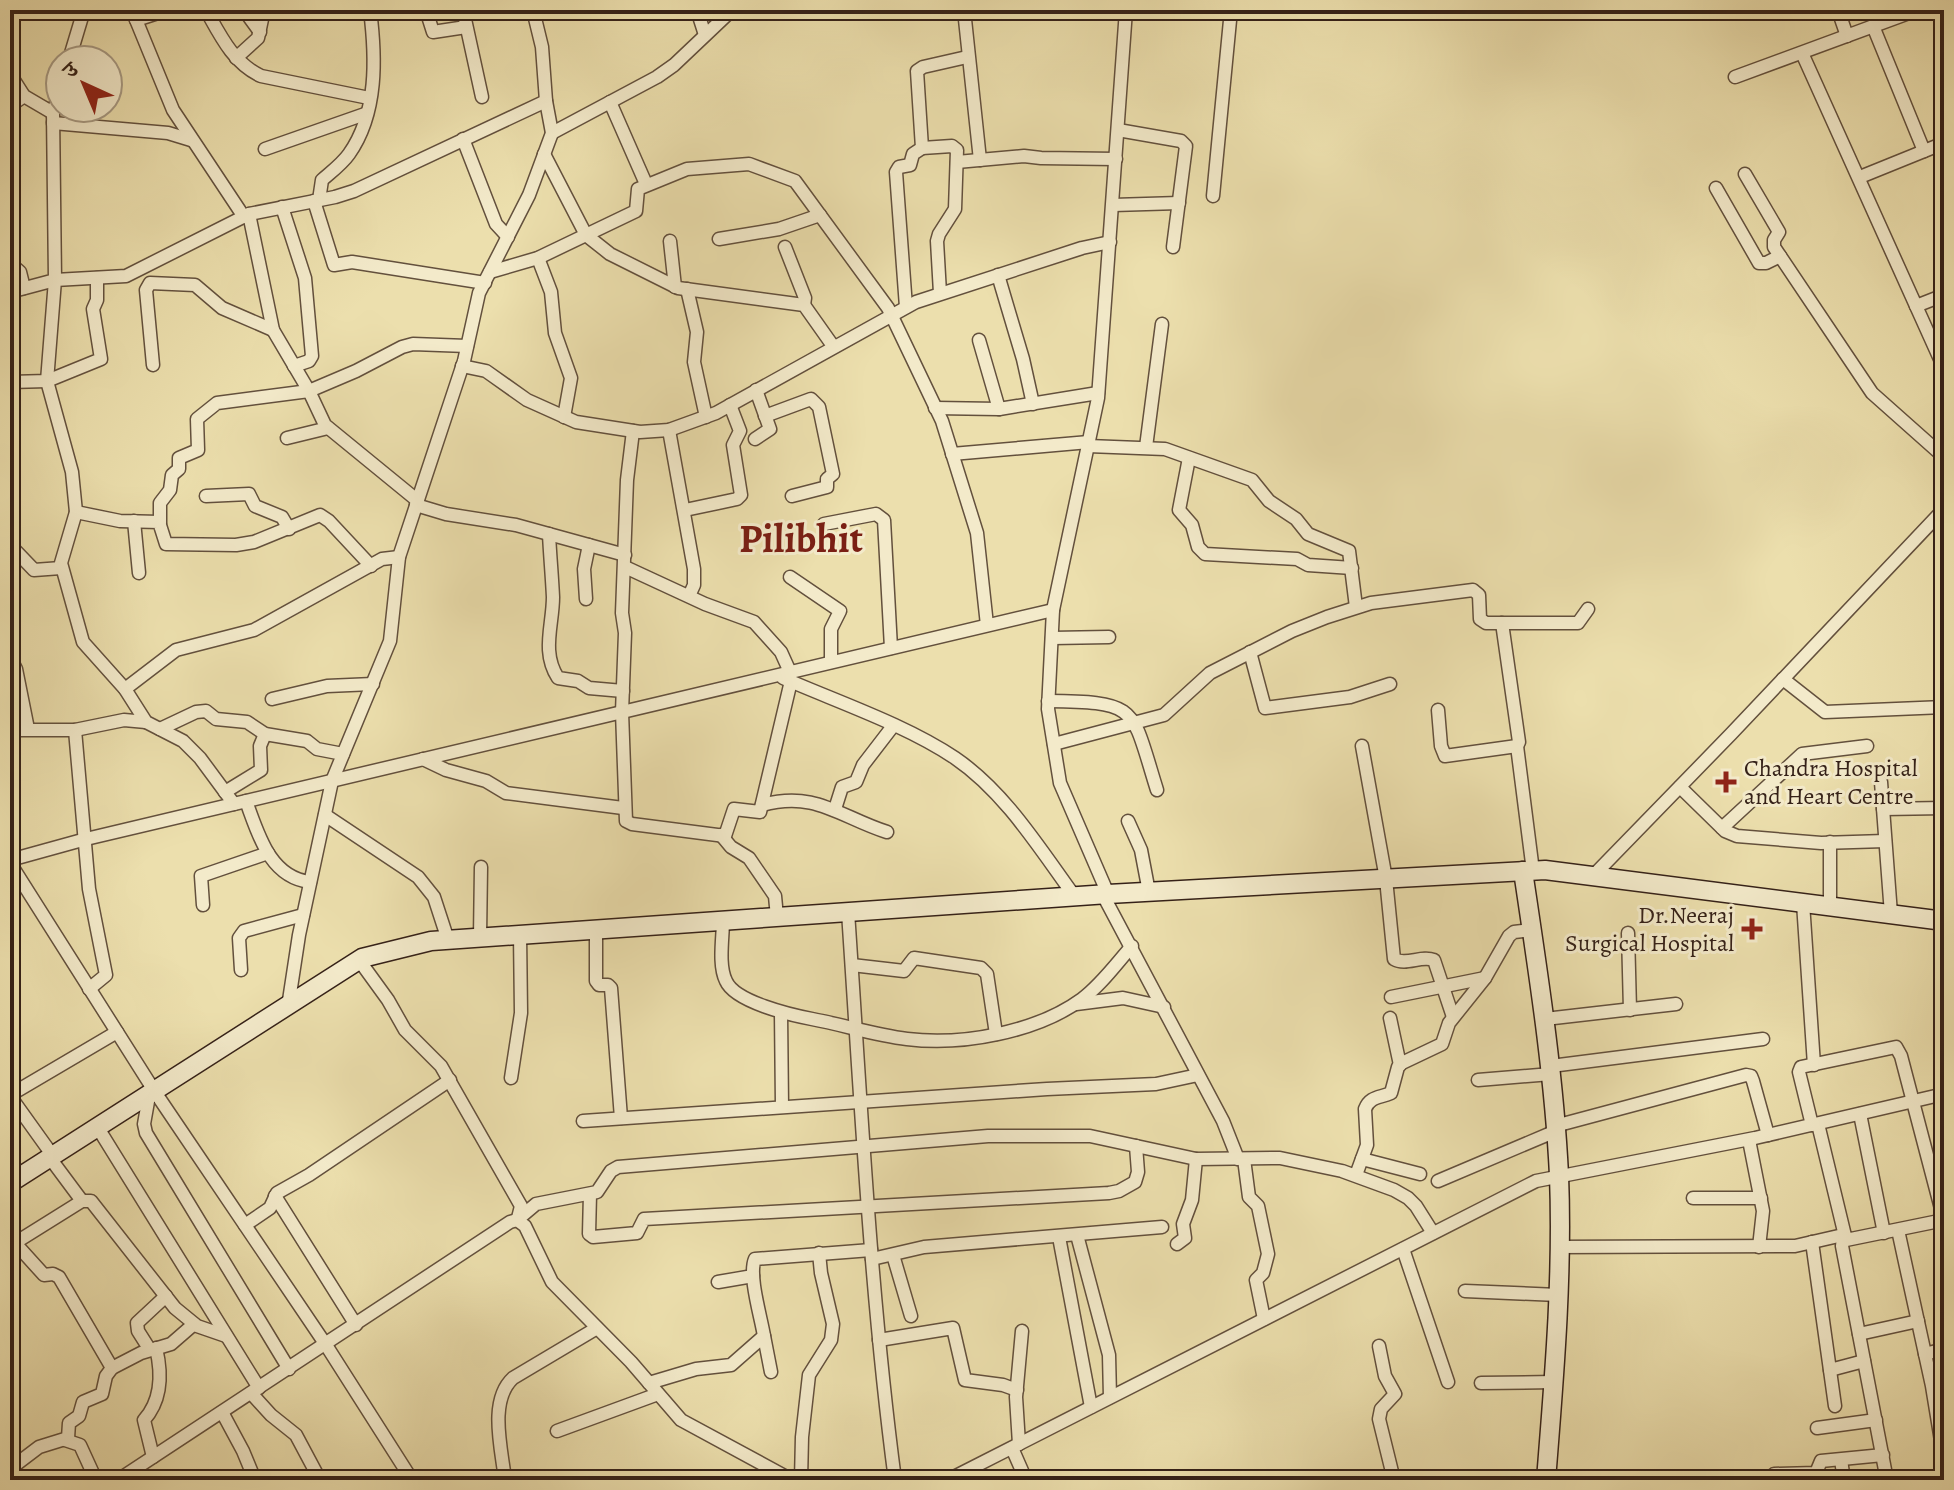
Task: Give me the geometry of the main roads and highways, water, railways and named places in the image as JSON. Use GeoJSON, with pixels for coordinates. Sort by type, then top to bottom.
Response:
{"type":"FeatureCollection","features":[{"type":"Feature","properties":{"kind":"main road"},"geometry":{"type":"LineString","coordinates":[[1528,871],[1531,930],[1551,1070],[1559,1177],[1558,1295],[1546,1480]]}},
{"type":"Feature","properties":{"kind":"main road"},"geometry":{"type":"LineString","coordinates":[[10,1183],[359,960],[431,941],[1149,892],[1528,871],[1593,876],[1944,921]]}},
{"type":"Feature","properties":{"kind":"place","name":"Chandra Hospital and Heart Centre"},"geometry":{"type":"Point","coordinates":[1726,782]}},
{"type":"Feature","properties":{"kind":"place","name":"Dr.Neeraj Surgical Hospital"},"geometry":{"type":"Point","coordinates":[1752,929]}},
{"type":"Feature","properties":{"kind":"district","name":"Pilibhit"},"geometry":{"type":"Point","coordinates":[801,538]}}]}
